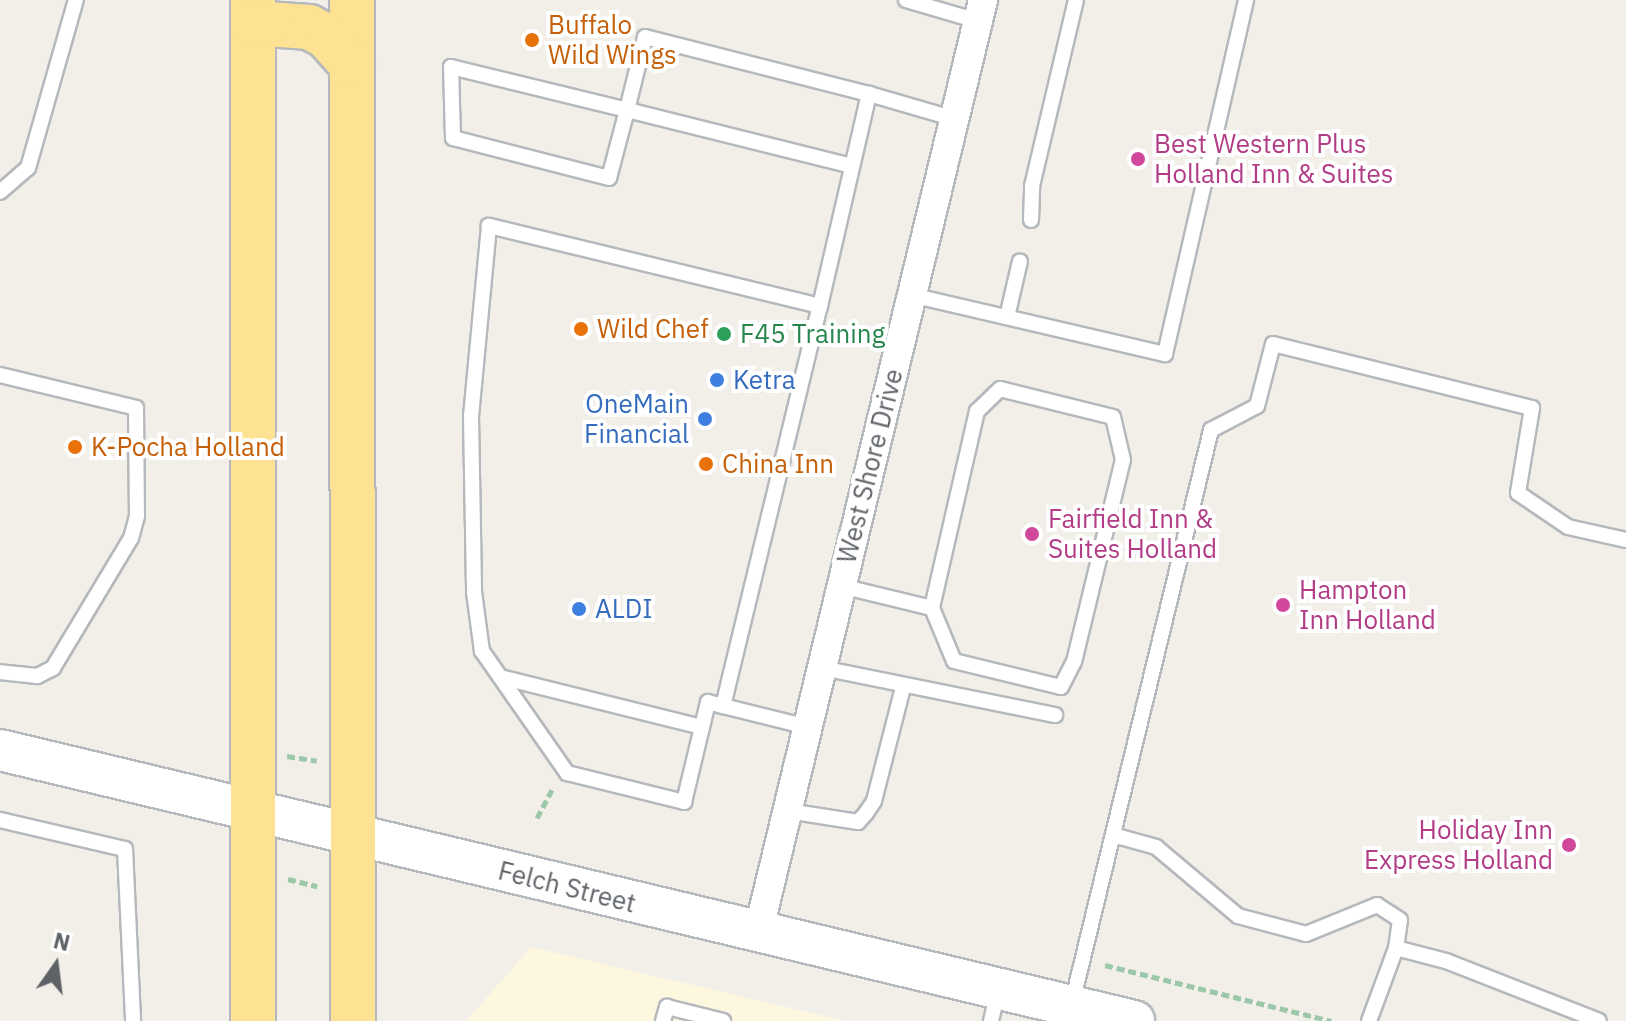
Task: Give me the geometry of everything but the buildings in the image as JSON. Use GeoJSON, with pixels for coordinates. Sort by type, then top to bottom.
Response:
{"type":"FeatureCollection","features":[{"type":"Feature","properties":{"kind":"highway"},"geometry":{"type":"LineString","coordinates":[[352,0],[353,1021]]}},
{"type":"Feature","properties":{"kind":"highway"},"geometry":{"type":"LineString","coordinates":[[253,1021],[253,11],[309,27],[326,36],[352,65]]}},
{"type":"Feature","properties":{"kind":"street","name":"West Shore Drive"},"geometry":{"type":"LineString","coordinates":[[758,933],[981,10]]}},
{"type":"Feature","properties":{"kind":"street","name":"Felch Street"},"geometry":{"type":"LineString","coordinates":[[0,750],[758,933],[994,1005],[1134,1021]]}},
{"type":"Feature","properties":{"kind":"lane"},"geometry":{"type":"LineString","coordinates":[[3,186],[28,168],[76,0]]}},
{"type":"Feature","properties":{"kind":"lane"},"geometry":{"type":"LineString","coordinates":[[906,0],[981,10]]}},
{"type":"Feature","properties":{"kind":"lane"},"geometry":{"type":"LineString","coordinates":[[1031,220],[1032,186],[1076,0]]}},
{"type":"Feature","properties":{"kind":"lane"},"geometry":{"type":"LineString","coordinates":[[911,295],[1165,354],[1246,0]]}},
{"type":"Feature","properties":{"kind":"lane"},"geometry":{"type":"LineString","coordinates":[[852,166],[627,110],[451,67],[453,138],[609,178],[627,110],[645,37],[955,119]]}},
{"type":"Feature","properties":{"kind":"lane"},"geometry":{"type":"LineString","coordinates":[[723,706],[869,94]]}},
{"type":"Feature","properties":{"kind":"lane"},"geometry":{"type":"LineString","coordinates":[[808,727],[708,702],[684,802],[567,773],[504,678],[482,651],[474,592],[471,416],[489,226],[820,306]]}},
{"type":"Feature","properties":{"kind":"lane"},"geometry":{"type":"LineString","coordinates":[[1007,317],[1020,261]]}},
{"type":"Feature","properties":{"kind":"lane"},"geometry":{"type":"LineString","coordinates":[[1052,1010],[1113,835],[1211,430],[1257,406],[1273,344],[1532,408],[1518,493],[1568,527],[1626,540]]}},
{"type":"Feature","properties":{"kind":"lane"},"geometry":{"type":"LineString","coordinates":[[0,375],[136,408],[137,516],[131,538],[53,668],[37,676],[0,672]]}},
{"type":"Feature","properties":{"kind":"lane"},"geometry":{"type":"LineString","coordinates":[[1000,389],[1113,417],[1123,460],[1074,662],[1061,687],[954,661],[932,608],[977,411],[1000,389]]}},
{"type":"Feature","properties":{"kind":"lane"},"geometry":{"type":"LineString","coordinates":[[841,586],[932,608]]}},
{"type":"Feature","properties":{"kind":"lane"},"geometry":{"type":"LineString","coordinates":[[822,668],[903,687],[1055,715]]}},
{"type":"Feature","properties":{"kind":"lane"},"geometry":{"type":"LineString","coordinates":[[504,678],[702,727]]}},
{"type":"Feature","properties":{"kind":"lane"},"geometry":{"type":"LineString","coordinates":[[788,811],[858,822],[874,801],[903,687]]}},
{"type":"Feature","properties":{"kind":"lane"},"geometry":{"type":"LineString","coordinates":[[0,820],[125,849],[133,1021]]}},
{"type":"Feature","properties":{"kind":"lane"},"geometry":{"type":"LineString","coordinates":[[1113,835],[1156,847],[1238,916],[1293,931],[1318,931],[1377,905],[1400,920],[1396,948],[1369,1021]]}},
{"type":"Feature","properties":{"kind":"lane"},"geometry":{"type":"LineString","coordinates":[[1396,948],[1446,961],[1599,1021]]}},
{"type":"Feature","properties":{"kind":"lane"},"geometry":{"type":"LineString","coordinates":[[663,1021],[667,1007],[723,1021]]}},
{"type":"Feature","properties":{"kind":"path"},"geometry":{"type":"LineString","coordinates":[[286,756],[317,761]]}},
{"type":"Feature","properties":{"kind":"path"},"geometry":{"type":"LineString","coordinates":[[537,818],[552,790]]}},
{"type":"Feature","properties":{"kind":"path"},"geometry":{"type":"LineString","coordinates":[[287,879],[317,886]]}},
{"type":"Feature","properties":{"kind":"path"},"geometry":{"type":"LineString","coordinates":[[1105,965],[1331,1021]]}},
{"type":"Feature","properties":{"kind":"shaded area"},"geometry":{"type":"Polygon","coordinates":[[[531,947],[846,1021],[466,1021],[531,947]]]}},
{"type":"Feature","properties":{"kind":"place","name":"Buffalo Wild Wings"},"geometry":{"type":"Point","coordinates":[532,40]}},
{"type":"Feature","properties":{"kind":"place","name":"Best Western Plus Holland Inn & Suites"},"geometry":{"type":"Point","coordinates":[1138,159]}},
{"type":"Feature","properties":{"kind":"place","name":"Wild Chef"},"geometry":{"type":"Point","coordinates":[581,329]}},
{"type":"Feature","properties":{"kind":"place","name":"F45 Training"},"geometry":{"type":"Point","coordinates":[724,334]}},
{"type":"Feature","properties":{"kind":"place","name":"Ketra"},"geometry":{"type":"Point","coordinates":[717,380]}},
{"type":"Feature","properties":{"kind":"place","name":"OneMain Financial"},"geometry":{"type":"Point","coordinates":[705,419]}},
{"type":"Feature","properties":{"kind":"place","name":"K-Pocha Holland"},"geometry":{"type":"Point","coordinates":[75,447]}},
{"type":"Feature","properties":{"kind":"place","name":"China Inn"},"geometry":{"type":"Point","coordinates":[706,464]}},
{"type":"Feature","properties":{"kind":"place","name":"Fairfield Inn & Suites Holland"},"geometry":{"type":"Point","coordinates":[1032,534]}},
{"type":"Feature","properties":{"kind":"place","name":"Hampton Inn Holland"},"geometry":{"type":"Point","coordinates":[1283,605]}},
{"type":"Feature","properties":{"kind":"place","name":"ALDI"},"geometry":{"type":"Point","coordinates":[579,609]}},
{"type":"Feature","properties":{"kind":"place","name":"Holiday Inn Express Holland"},"geometry":{"type":"Point","coordinates":[1569,845]}}]}
